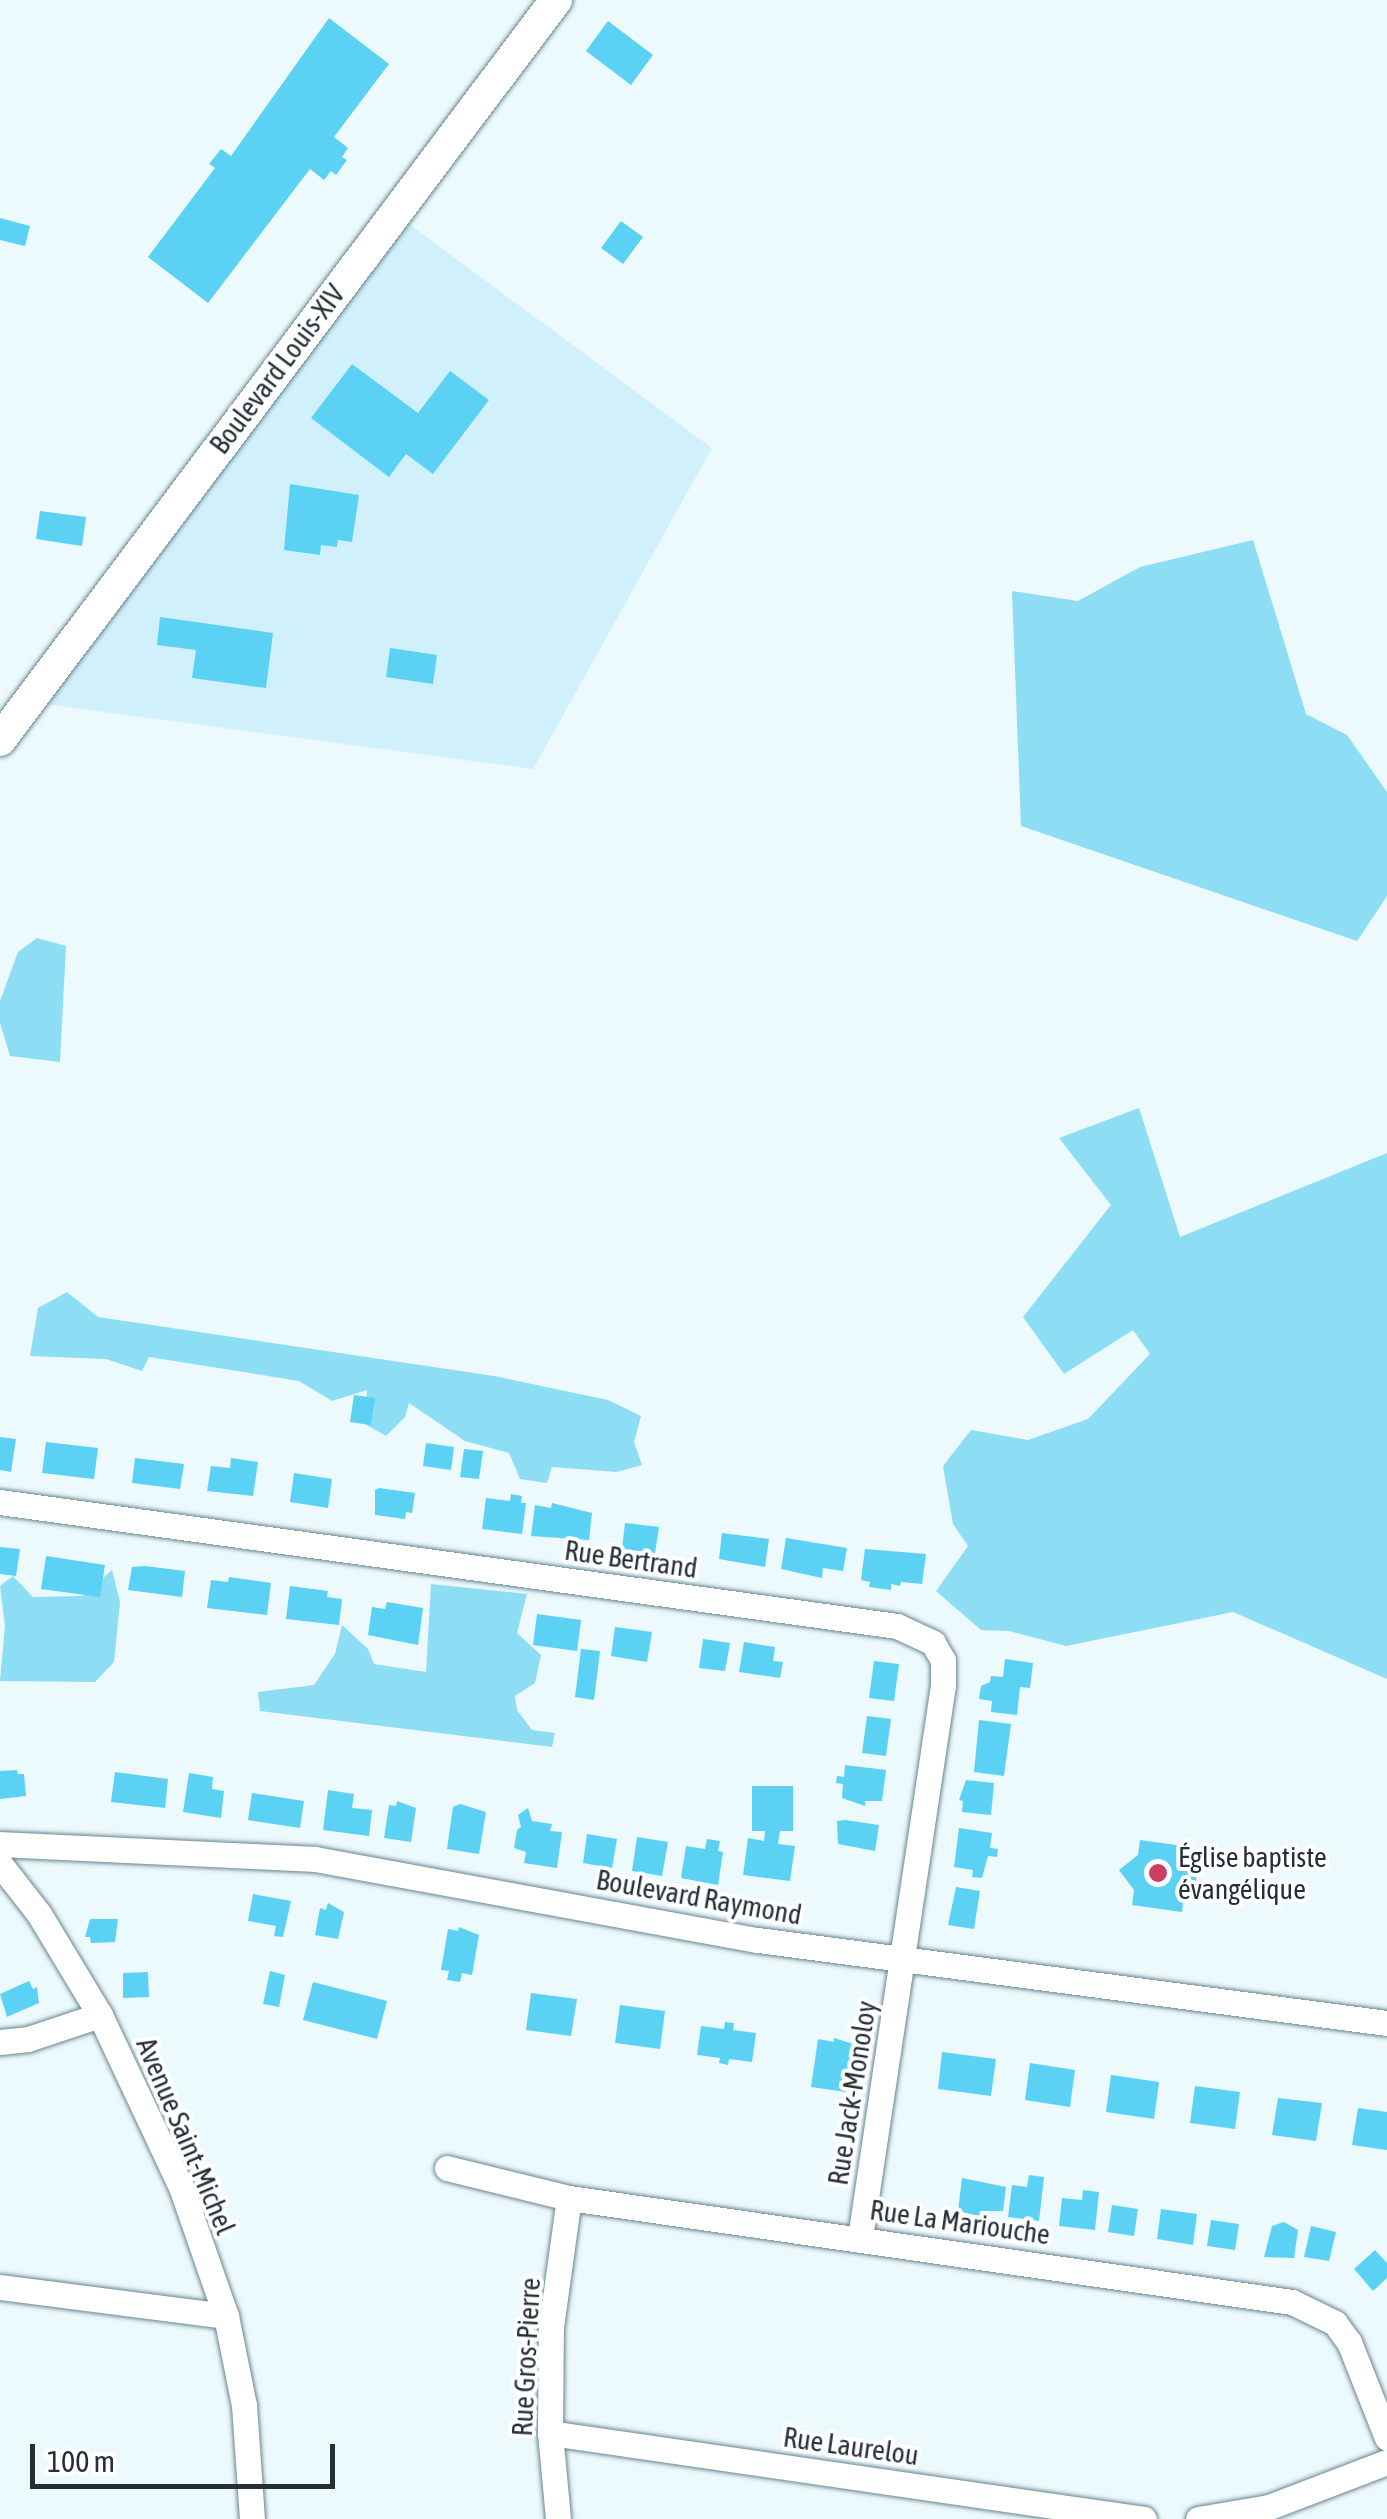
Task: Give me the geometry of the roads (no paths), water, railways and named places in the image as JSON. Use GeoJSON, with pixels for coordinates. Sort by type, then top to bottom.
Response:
{"type":"FeatureCollection","features":[{"type":"Feature","properties":{"kind":"main road","name":"Boulevard Louis-XIV"},"geometry":{"type":"LineString","coordinates":[[0,740],[556,0]]}},
{"type":"Feature","properties":{"kind":"street","name":"Rue Bertrand"},"geometry":{"type":"LineString","coordinates":[[0,1502],[897,1626],[917,1633],[933,1643],[943,1660],[943,1685],[902,1958]]}},
{"type":"Feature","properties":{"kind":"street","name":"Boulevard Raymond"},"geometry":{"type":"LineString","coordinates":[[0,1844],[315,1859],[758,1940],[1387,2023]]}},
{"type":"Feature","properties":{"kind":"street","name":"Avenue Saint-Michel"},"geometry":{"type":"LineString","coordinates":[[0,1864],[39,1914],[100,2015],[182,2187],[226,2316],[244,2406],[252,2519]]}},
{"type":"Feature","properties":{"kind":"street","name":"Rue Jack-Monoloy"},"geometry":{"type":"LineString","coordinates":[[860,2238],[902,1958]]}},
{"type":"Feature","properties":{"kind":"street"},"geometry":{"type":"LineString","coordinates":[[0,2042],[28,2039],[100,2015]]}},
{"type":"Feature","properties":{"kind":"street","name":"Rue La Mariouche"},"geometry":{"type":"LineString","coordinates":[[447,2168],[568,2198],[1292,2302],[1335,2322],[1349,2342],[1387,2438]]}},
{"type":"Feature","properties":{"kind":"street","name":"Rue Gros-Pierre"},"geometry":{"type":"LineString","coordinates":[[558,2519],[550,2432],[552,2328],[568,2198]]}},
{"type":"Feature","properties":{"kind":"street"},"geometry":{"type":"LineString","coordinates":[[0,2287],[226,2316]]}},
{"type":"Feature","properties":{"kind":"street","name":"Rue Laurelou"},"geometry":{"type":"LineString","coordinates":[[550,2432],[1144,2519]]}},
{"type":"Feature","properties":{"kind":"street"},"geometry":{"type":"LineString","coordinates":[[1198,2519],[1269,2507],[1387,2462]]}},
{"type":"Feature","properties":{"kind":"place","name":"Église baptiste évangélique"},"geometry":{"type":"Point","coordinates":[1158,1873]}}]}
